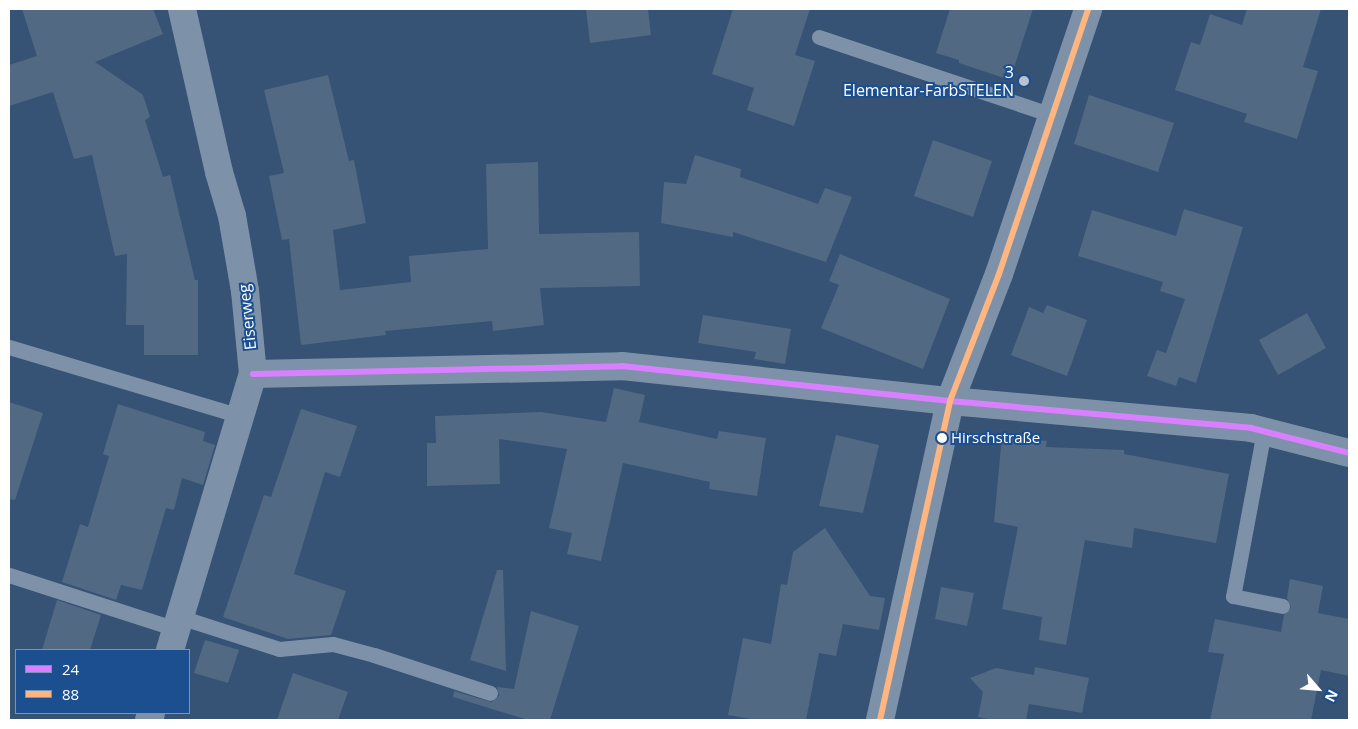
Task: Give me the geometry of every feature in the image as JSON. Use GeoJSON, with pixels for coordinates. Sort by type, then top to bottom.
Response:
{"type":"FeatureCollection","features":[{"type":"Feature","properties":{"kind":"street","name":"Eiserweg"},"geometry":{"type":"LineString","coordinates":[[175,632],[253,374],[245,291],[232,216],[219,172],[182,9]]}},
{"type":"Feature","properties":{"kind":"street"},"geometry":{"type":"LineString","coordinates":[[880,720],[950,401],[999,274],[1088,9]]}},
{"type":"Feature","properties":{"kind":"street"},"geometry":{"type":"LineString","coordinates":[[253,374],[622,366],[950,401],[1251,428],[1349,453]]}},
{"type":"Feature","properties":{"kind":"lane"},"geometry":{"type":"LineString","coordinates":[[819,37],[1052,115]]}},
{"type":"Feature","properties":{"kind":"lane"},"geometry":{"type":"LineString","coordinates":[[9,347],[241,416]]}},
{"type":"Feature","properties":{"kind":"lane"},"geometry":{"type":"LineString","coordinates":[[1264,431],[1233,596],[1282,606]]}},
{"type":"Feature","properties":{"kind":"lane"},"geometry":{"type":"LineString","coordinates":[[9,575],[175,632],[279,649],[333,644],[374,655],[490,693]]}},
{"type":"Feature","properties":{"kind":"building"},"geometry":{"type":"Polygon","coordinates":[[[22,9],[153,9],[163,34],[95,62],[143,95],[150,117],[145,120],[163,177],[170,175],[195,280],[198,280],[198,355],[144,355],[144,325],[126,325],[127,254],[115,256],[92,155],[74,159],[53,92],[9,106],[9,65],[37,56],[22,9]]]}},
{"type":"Feature","properties":{"kind":"building"},"geometry":{"type":"Polygon","coordinates":[[[586,9],[648,9],[651,35],[590,43],[586,9]]]}},
{"type":"Feature","properties":{"kind":"building"},"geometry":{"type":"Polygon","coordinates":[[[733,9],[810,9],[795,55],[815,61],[794,126],[747,110],[754,88],[712,74],[733,9]]]}},
{"type":"Feature","properties":{"kind":"building"},"geometry":{"type":"Polygon","coordinates":[[[950,9],[1033,9],[1010,80],[959,63],[959,60],[936,53],[950,9]]]}},
{"type":"Feature","properties":{"kind":"building"},"geometry":{"type":"Polygon","coordinates":[[[1247,9],[1321,9],[1303,67],[1318,71],[1297,139],[1244,122],[1247,114],[1175,90],[1191,42],[1200,45],[1210,14],[1242,25],[1247,9]]]}},
{"type":"Feature","properties":{"kind":"building"},"geometry":{"type":"Polygon","coordinates":[[[328,75],[349,161],[354,160],[366,223],[333,230],[340,290],[411,282],[409,256],[488,249],[486,164],[538,162],[539,234],[639,232],[640,286],[540,288],[544,325],[493,331],[492,321],[385,331],[386,335],[301,345],[289,239],[282,240],[269,176],[284,173],[264,90],[328,75]]]}},
{"type":"Feature","properties":{"kind":"building"},"geometry":{"type":"Polygon","coordinates":[[[1089,95],[1174,123],[1158,172],[1074,144],[1089,95]]]}},
{"type":"Feature","properties":{"kind":"building"},"geometry":{"type":"Polygon","coordinates":[[[933,140],[992,161],[973,217],[914,196],[933,140]]]}},
{"type":"Feature","properties":{"kind":"building"},"geometry":{"type":"Polygon","coordinates":[[[695,155],[741,169],[740,177],[818,204],[825,188],[852,197],[826,262],[733,232],[733,237],[661,223],[664,182],[686,184],[695,155]]]}},
{"type":"Feature","properties":{"kind":"building"},"geometry":{"type":"Polygon","coordinates":[[[1184,209],[1243,227],[1196,383],[1179,377],[1176,386],[1147,376],[1157,350],[1166,353],[1185,299],[1160,291],[1163,282],[1078,256],[1092,210],[1176,236],[1184,209]]]}},
{"type":"Feature","properties":{"kind":"building"},"geometry":{"type":"Polygon","coordinates":[[[840,254],[950,299],[923,369],[821,328],[839,285],[829,281],[840,254]]]}},
{"type":"Feature","properties":{"kind":"building"},"geometry":{"type":"Polygon","coordinates":[[[1047,305],[1087,320],[1067,376],[1011,355],[1029,307],[1043,313],[1047,305]]]}},
{"type":"Feature","properties":{"kind":"building"},"geometry":{"type":"Polygon","coordinates":[[[1307,313],[1326,348],[1278,375],[1259,340],[1307,313]]]}},
{"type":"Feature","properties":{"kind":"building"},"geometry":{"type":"Polygon","coordinates":[[[703,315],[791,329],[785,364],[754,359],[756,352],[698,343],[703,315]]]}},
{"type":"Feature","properties":{"kind":"building"},"geometry":{"type":"Polygon","coordinates":[[[614,388],[645,395],[639,422],[717,439],[719,431],[766,438],[757,496],[709,489],[710,482],[623,463],[601,561],[567,554],[572,533],[549,528],[567,449],[499,439],[500,484],[427,486],[427,443],[436,443],[435,416],[541,412],[606,422],[614,388]]]}},
{"type":"Feature","properties":{"kind":"building"},"geometry":{"type":"Polygon","coordinates":[[[9,402],[43,413],[15,500],[9,499],[9,402]]]}},
{"type":"Feature","properties":{"kind":"building"},"geometry":{"type":"Polygon","coordinates":[[[118,404],[205,432],[203,441],[215,445],[203,485],[182,478],[174,510],[166,508],[142,590],[121,585],[116,600],[62,582],[80,524],[88,527],[109,456],[103,454],[118,404]]]}},
{"type":"Feature","properties":{"kind":"building"},"geometry":{"type":"Polygon","coordinates":[[[301,409],[357,426],[340,477],[325,472],[294,574],[346,591],[331,635],[288,639],[223,617],[264,495],[271,497],[301,409]]]}},
{"type":"Feature","properties":{"kind":"building"},"geometry":{"type":"Polygon","coordinates":[[[836,435],[879,445],[863,513],[819,506],[836,435]]]}},
{"type":"Feature","properties":{"kind":"building"},"geometry":{"type":"Polygon","coordinates":[[[1002,436],[1047,441],[1046,447],[1124,450],[1124,454],[1229,474],[1216,543],[1134,528],[1132,548],[1085,540],[1066,645],[1039,640],[1042,617],[1002,609],[1018,527],[994,522],[1002,436]]]}},
{"type":"Feature","properties":{"kind":"building"},"geometry":{"type":"Polygon","coordinates":[[[825,528],[870,596],[885,598],[879,630],[843,624],[836,656],[819,653],[806,720],[757,720],[728,715],[743,638],[771,644],[781,584],[787,585],[793,552],[825,528]]]}},
{"type":"Feature","properties":{"kind":"building"},"geometry":{"type":"Polygon","coordinates":[[[497,570],[503,570],[506,671],[470,660],[497,570]]]}},
{"type":"Feature","properties":{"kind":"building"},"geometry":{"type":"Polygon","coordinates":[[[1290,579],[1323,586],[1318,613],[1349,619],[1349,676],[1321,670],[1311,720],[1210,720],[1224,654],[1208,652],[1215,619],[1281,632],[1284,615],[1291,607],[1287,598],[1290,579]]]}},
{"type":"Feature","properties":{"kind":"building"},"geometry":{"type":"Polygon","coordinates":[[[941,587],[974,593],[967,626],[935,619],[941,587]]]}},
{"type":"Feature","properties":{"kind":"building"},"geometry":{"type":"Polygon","coordinates":[[[57,600],[101,615],[90,649],[42,649],[57,600]]]}},
{"type":"Feature","properties":{"kind":"building"},"geometry":{"type":"Polygon","coordinates":[[[531,611],[579,626],[550,720],[528,720],[453,697],[454,691],[491,702],[499,696],[497,687],[514,689],[531,611]]]}},
{"type":"Feature","properties":{"kind":"building"},"geometry":{"type":"Polygon","coordinates":[[[205,640],[239,650],[228,683],[194,673],[205,640]]]}},
{"type":"Feature","properties":{"kind":"building"},"geometry":{"type":"Polygon","coordinates":[[[1035,667],[1089,678],[1082,713],[1029,704],[1026,720],[993,720],[978,717],[983,692],[970,678],[996,668],[1034,675],[1035,667]]]}},
{"type":"Feature","properties":{"kind":"building"},"geometry":{"type":"Polygon","coordinates":[[[293,673],[348,692],[338,720],[277,720],[293,673]]]}},
{"type":"Feature","properties":{"kind":"transit line","name":"88"},"geometry":{"type":"LineString","coordinates":[[880,720],[950,401],[999,274],[1088,9]]}},
{"type":"Feature","properties":{"kind":"transit line","name":"24"},"geometry":{"type":"LineString","coordinates":[[253,374],[622,366],[950,401],[1251,428],[1349,453]]}},
{"type":"Feature","properties":{"kind":"place","name":"3 Elementar-FarbSTELEN"},"geometry":{"type":"Point","coordinates":[1024,81]}},
{"type":"Feature","properties":{"kind":"place","name":"Hirschstraße"},"geometry":{"type":"Point","coordinates":[942,438]}}]}
